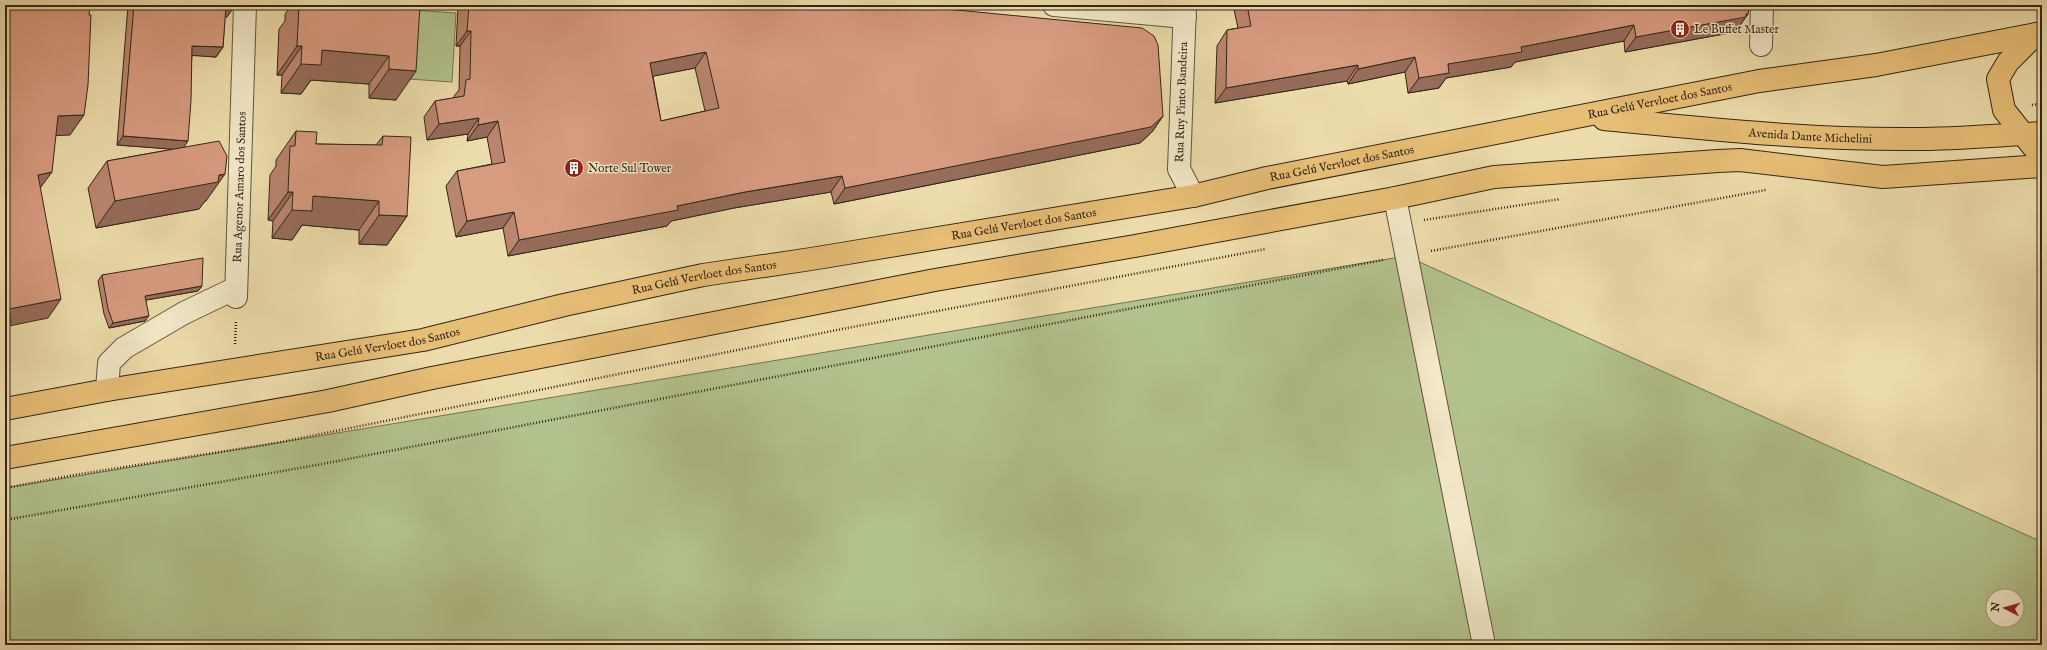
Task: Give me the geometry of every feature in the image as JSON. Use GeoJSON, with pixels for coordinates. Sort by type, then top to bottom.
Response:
{"type":"FeatureCollection","features":[{"type":"Feature","properties":{"kind":"main road","name":"Rua Gelú Vervloet dos Santos"},"geometry":{"type":"LineString","coordinates":[[5,409],[107,390],[423,340],[564,305],[703,275],[811,259],[1193,196],[1275,177],[1760,81],[1876,65],[2039,33]]}},
{"type":"Feature","properties":{"kind":"main road"},"geometry":{"type":"LineString","coordinates":[[2039,33],[2008,62],[1998,79],[2004,110],[2032,133],[2042,158]]}},
{"type":"Feature","properties":{"kind":"main road","name":"Avenida Dante Michelini"},"geometry":{"type":"LineString","coordinates":[[1579,117],[1782,136],[1915,139],[2032,133]]}},
{"type":"Feature","properties":{"kind":"main road"},"geometry":{"type":"LineString","coordinates":[[5,458],[328,402],[432,378],[920,283],[1395,198],[1494,177],[1740,160],[1883,176],[2042,166]]}},
{"type":"Feature","properties":{"kind":"street","name":"Rua Agenor Amaro dos Santos"},"geometry":{"type":"LineString","coordinates":[[236,292],[245,5]]}},
{"type":"Feature","properties":{"kind":"street"},"geometry":{"type":"LineString","coordinates":[[1054,5],[1185,11]]}},
{"type":"Feature","properties":{"kind":"street"},"geometry":{"type":"LineString","coordinates":[[1761,46],[1762,5]]}},
{"type":"Feature","properties":{"kind":"street","name":"Rua Ruy Pinto Bandeira"},"geometry":{"type":"LineString","coordinates":[[1185,11],[1179,169],[1193,196]]}},
{"type":"Feature","properties":{"kind":"street"},"geometry":{"type":"LineString","coordinates":[[1395,198],[1484,645]]}},
{"type":"Feature","properties":{"kind":"street"},"geometry":{"type":"LineString","coordinates":[[107,390],[109,363],[124,348],[184,313],[236,292]]}},
{"type":"Feature","properties":{"kind":"path"},"geometry":{"type":"LineString","coordinates":[[5,520],[322,464],[1406,256],[1773,188]]}},
{"type":"Feature","properties":{"kind":"path"},"geometry":{"type":"LineString","coordinates":[[5,488],[74,475],[276,443],[842,328],[1274,248]]}},
{"type":"Feature","properties":{"kind":"path"},"geometry":{"type":"LineString","coordinates":[[234,370],[236,292]]}},
{"type":"Feature","properties":{"kind":"green space"},"geometry":{"type":"Polygon","coordinates":[[[413,10],[456,13],[452,82],[409,79],[413,10]]]}},
{"type":"Feature","properties":{"kind":"green space"},"geometry":{"type":"Polygon","coordinates":[[[1406,256],[2042,542],[2042,645],[5,645],[5,488],[1406,256]]]}},
{"type":"Feature","properties":{"kind":"building"},"geometry":{"type":"Polygon","coordinates":[[[5,5],[90,5],[89,15],[91,15],[88,85],[84,115],[58,116],[52,172],[38,175],[61,299],[9,309],[11,323],[5,324],[5,5]]]}},
{"type":"Feature","properties":{"kind":"building"},"geometry":{"type":"Polygon","coordinates":[[[134,5],[234,5],[234,7],[226,6],[223,47],[192,46],[191,100],[188,141],[123,136],[134,5]]]}},
{"type":"Feature","properties":{"kind":"building"},"geometry":{"type":"Polygon","coordinates":[[[299,5],[420,5],[416,71],[389,69],[389,56],[322,50],[321,65],[301,64],[302,46],[297,46],[299,5]]]}},
{"type":"Feature","properties":{"kind":"building"},"geometry":{"type":"Polygon","coordinates":[[[469,5],[905,5],[1142,28],[1154,36],[1158,45],[1163,116],[1151,127],[845,188],[842,176],[745,192],[677,206],[678,210],[519,240],[514,212],[467,221],[457,171],[505,162],[498,121],[478,125],[479,118],[439,124],[435,101],[464,96],[466,80],[470,79],[471,31],[467,31],[469,5]],[[706,52],[650,63],[661,121],[719,108],[706,52]]]}},
{"type":"Feature","properties":{"kind":"building"},"geometry":{"type":"Polygon","coordinates":[[[1247,5],[1749,5],[1748,14],[1746,14],[1746,17],[1636,37],[1634,25],[1521,47],[1522,52],[1448,64],[1449,73],[1419,78],[1415,57],[1358,69],[1358,65],[1226,88],[1227,30],[1251,26],[1247,5]]]}},
{"type":"Feature","properties":{"kind":"building"},"geometry":{"type":"Polygon","coordinates":[[[296,131],[317,132],[316,144],[382,145],[383,136],[411,137],[407,216],[379,215],[379,201],[313,196],[312,211],[292,210],[293,192],[288,192],[290,146],[295,146],[296,131]]]}},
{"type":"Feature","properties":{"kind":"building"},"geometry":{"type":"Polygon","coordinates":[[[219,141],[227,156],[225,174],[219,175],[218,182],[115,201],[107,161],[219,141]]]}},
{"type":"Feature","properties":{"kind":"building"},"geometry":{"type":"Polygon","coordinates":[[[203,258],[202,286],[145,296],[149,316],[113,323],[108,309],[102,275],[203,258]]]}},
{"type":"Feature","properties":{"kind":"place","name":"Le Buffet Master"},"geometry":{"type":"Point","coordinates":[1680,29]}},
{"type":"Feature","properties":{"kind":"place","name":"Norte Sul Tower"},"geometry":{"type":"Point","coordinates":[574,168]}}]}
